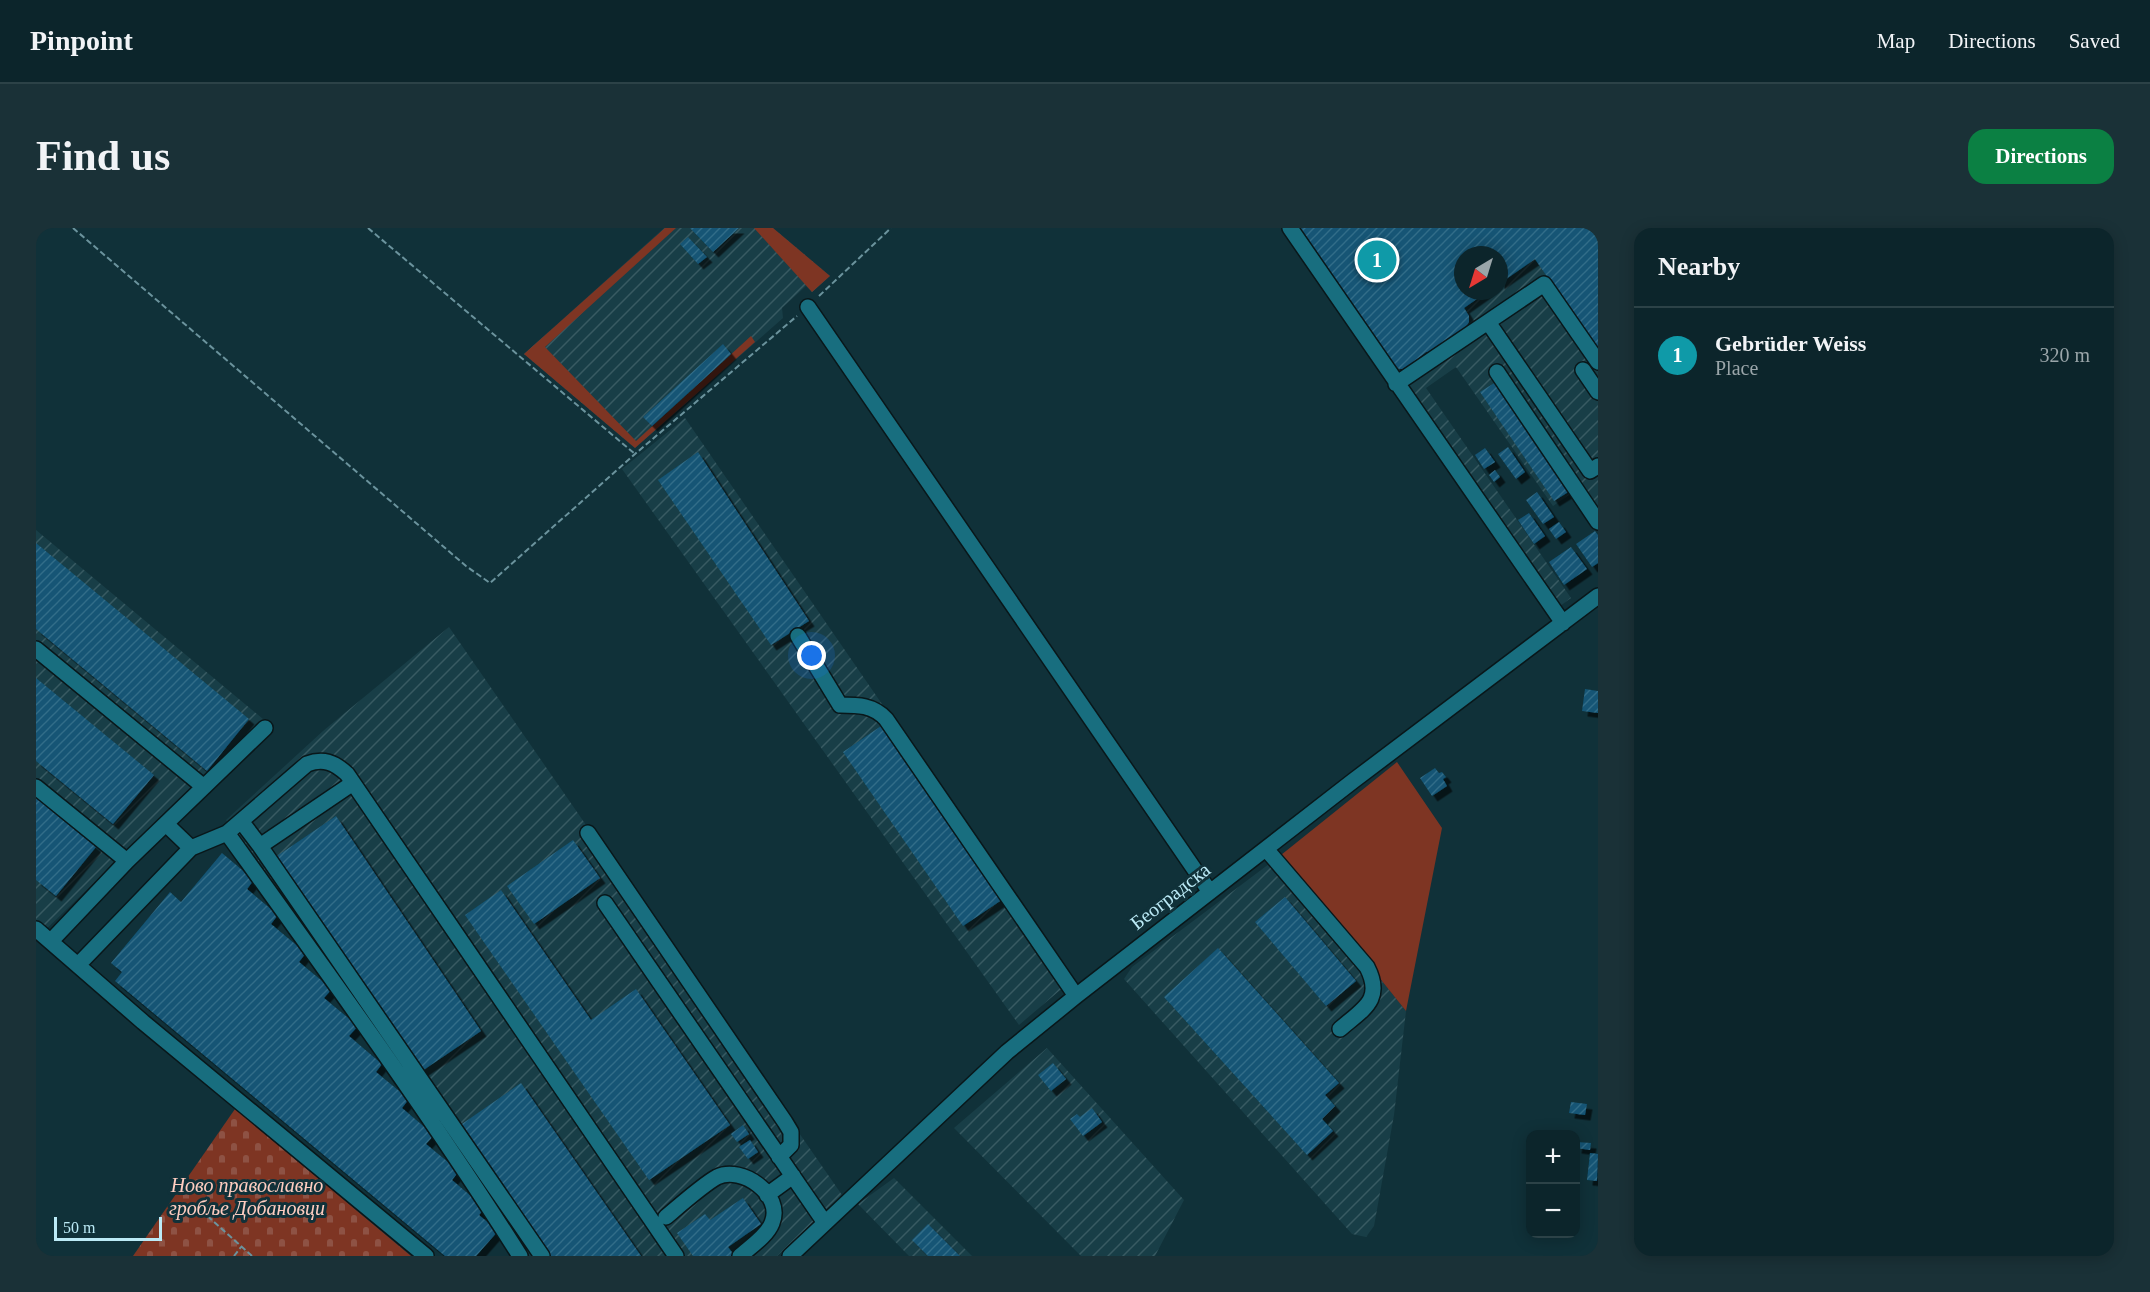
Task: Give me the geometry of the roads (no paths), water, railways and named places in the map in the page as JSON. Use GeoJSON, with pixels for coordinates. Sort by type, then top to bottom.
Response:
{"type":"FeatureCollection","features":[{"type":"Feature","properties":{"kind":"street"},"geometry":{"type":"LineString","coordinates":[[1290,228],[1563,623]]}},
{"type":"Feature","properties":{"kind":"street"},"geometry":{"type":"LineString","coordinates":[[1396,384],[1544,284],[1598,362]]}},
{"type":"Feature","properties":{"kind":"street"},"geometry":{"type":"LineString","coordinates":[[808,307],[1210,892]]}},
{"type":"Feature","properties":{"kind":"street"},"geometry":{"type":"LineString","coordinates":[[1488,322],[1590,471],[1598,466]]}},
{"type":"Feature","properties":{"kind":"street"},"geometry":{"type":"LineString","coordinates":[[1583,370],[1598,392]]}},
{"type":"Feature","properties":{"kind":"street"},"geometry":{"type":"LineString","coordinates":[[1497,372],[1598,522]]}},
{"type":"Feature","properties":{"kind":"street","name":"Београдска"},"geometry":{"type":"LineString","coordinates":[[790,1256],[1007,1052],[1210,892],[1598,596]]}},
{"type":"Feature","properties":{"kind":"street"},"geometry":{"type":"LineString","coordinates":[[798,636],[840,705],[868,707],[886,719],[1076,996]]}},
{"type":"Feature","properties":{"kind":"street"},"geometry":{"type":"LineString","coordinates":[[36,649],[204,787]]}},
{"type":"Feature","properties":{"kind":"street"},"geometry":{"type":"LineString","coordinates":[[51,941],[127,861],[265,728]]}},
{"type":"Feature","properties":{"kind":"street"},"geometry":{"type":"LineString","coordinates":[[78,965],[191,848],[228,833],[307,764],[315,761],[333,763],[347,774],[676,1256]]}},
{"type":"Feature","properties":{"kind":"street"},"geometry":{"type":"LineString","coordinates":[[260,846],[353,783]]}},
{"type":"Feature","properties":{"kind":"street"},"geometry":{"type":"LineString","coordinates":[[36,788],[127,861]]}},
{"type":"Feature","properties":{"kind":"street"},"geometry":{"type":"LineString","coordinates":[[241,821],[542,1256]]}},
{"type":"Feature","properties":{"kind":"street"},"geometry":{"type":"LineString","coordinates":[[166,824],[191,848]]}},
{"type":"Feature","properties":{"kind":"street"},"geometry":{"type":"LineString","coordinates":[[228,833],[469,1176],[520,1256]]}},
{"type":"Feature","properties":{"kind":"street"},"geometry":{"type":"LineString","coordinates":[[588,833],[785,1122],[790,1132],[790,1145],[779,1157]]}},
{"type":"Feature","properties":{"kind":"street"},"geometry":{"type":"LineString","coordinates":[[1266,849],[1367,967],[1371,975],[1374,994],[1370,1003],[1340,1029]]}},
{"type":"Feature","properties":{"kind":"street"},"geometry":{"type":"LineString","coordinates":[[605,903],[825,1223]]}},
{"type":"Feature","properties":{"kind":"street"},"geometry":{"type":"LineString","coordinates":[[36,929],[143,1022],[426,1256]]}},
{"type":"Feature","properties":{"kind":"street"},"geometry":{"type":"LineString","coordinates":[[666,1217],[718,1176],[732,1175],[758,1184],[772,1203],[775,1212],[767,1231],[740,1256]]}},
{"type":"Feature","properties":{"kind":"street"},"geometry":{"type":"LineString","coordinates":[[767,1196],[793,1176]]}},
{"type":"Feature","properties":{"kind":"place","name":"Gebrüder Weiss"},"geometry":{"type":"Point","coordinates":[1377,260]}},
{"type":"Feature","properties":{"kind":"park label","name":"Ново православно гробље Добановци"},"geometry":{"type":"Point","coordinates":[247,1196]}}]}
